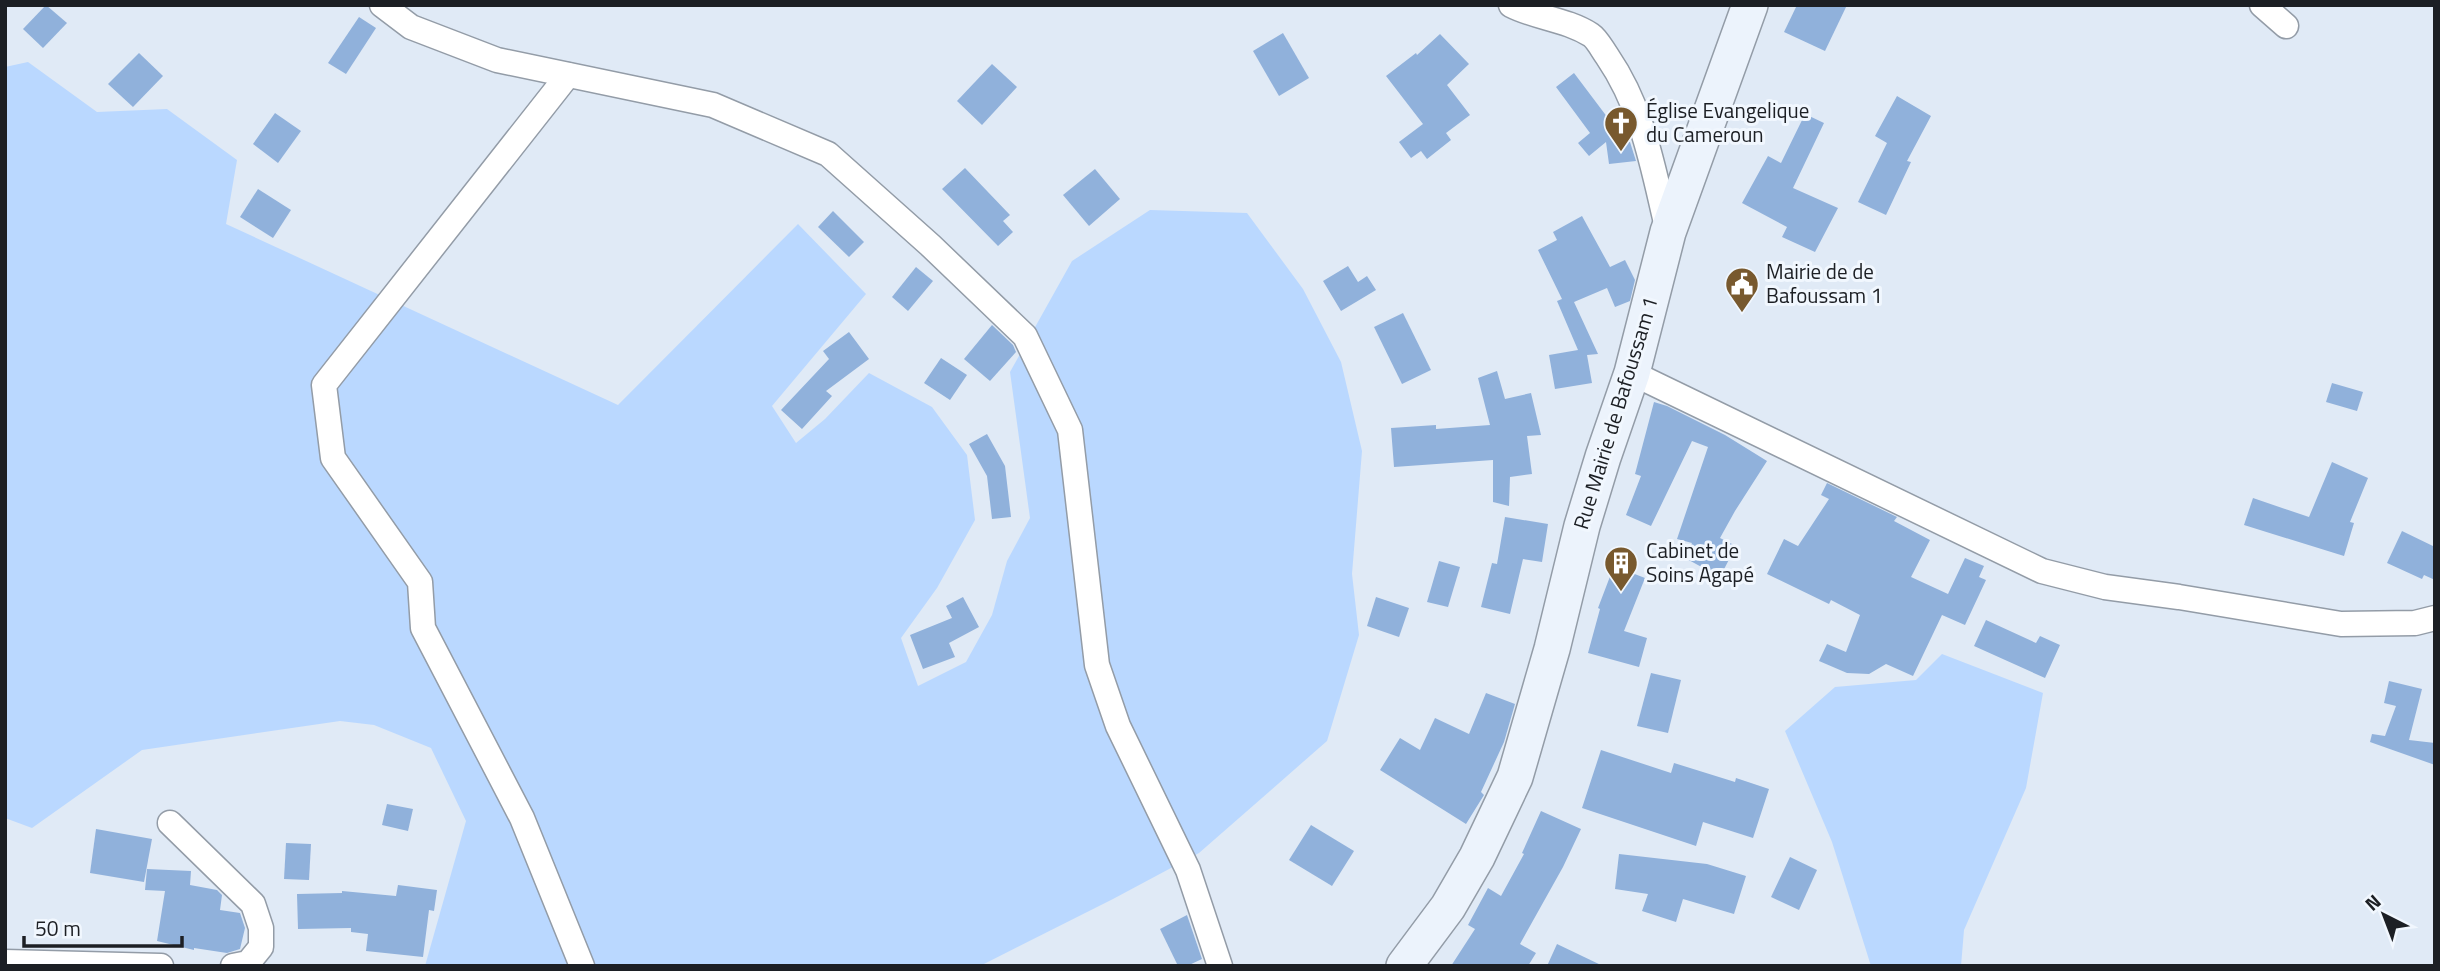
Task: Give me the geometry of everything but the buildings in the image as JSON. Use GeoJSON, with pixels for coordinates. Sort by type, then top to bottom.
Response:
{"type":"FeatureCollection","features":[{"type":"Feature","properties":{"kind":"street"},"geometry":{"type":"LineString","coordinates":[[382,5],[411,27],[497,60],[713,105],[828,154],[930,245],[1025,336],[1070,430],[1097,665],[1118,726],[1188,870],[1220,966]]}},
{"type":"Feature","properties":{"kind":"street"},"geometry":{"type":"LineString","coordinates":[[1511,5],[1524,12],[1552,18],[1593,36],[1623,80],[1645,133],[1668,232]]}},
{"type":"Feature","properties":{"kind":"street"},"geometry":{"type":"LineString","coordinates":[[2262,5],[2286,26]]}},
{"type":"Feature","properties":{"kind":"street","name":"Rue Mairie de Bafoussam 1"},"geometry":{"type":"LineString","coordinates":[[1404,966],[1448,907],[1477,858],[1515,777],[1552,649],[1582,526],[1632,373],[1668,232],[1749,10]]}},
{"type":"Feature","properties":{"kind":"street"},"geometry":{"type":"LineString","coordinates":[[568,75],[324,384],[333,458],[420,582],[423,628],[522,818],[582,966]]}},
{"type":"Feature","properties":{"kind":"street"},"geometry":{"type":"LineString","coordinates":[[1632,373],[2042,571],[2105,587],[2341,624],[2414,623],[2435,618]]}},
{"type":"Feature","properties":{"kind":"street"},"geometry":{"type":"LineString","coordinates":[[170,823],[253,904],[261,928],[261,947],[248,963],[233,966]]}},
{"type":"Feature","properties":{"kind":"street"},"geometry":{"type":"LineString","coordinates":[[5,962],[161,966]]}},
{"type":"Feature","properties":{"kind":"shaded area"},"geometry":{"type":"Polygon","coordinates":[[[28,62],[97,112],[167,109],[237,160],[226,224],[618,405],[798,224],[866,294],[772,406],[796,443],[825,419],[869,373],[932,407],[967,455],[975,520],[937,588],[901,638],[918,686],[966,662],[992,615],[1007,561],[1030,518],[1010,372],[1072,261],[1150,210],[1247,213],[1303,289],[1341,362],[1362,451],[1352,574],[1359,635],[1327,741],[1199,853],[980,966],[425,966],[466,821],[431,748],[374,725],[340,721],[142,750],[32,828],[5,818],[5,67],[28,62]]]}},
{"type":"Feature","properties":{"kind":"shaded area"},"geometry":{"type":"Polygon","coordinates":[[[1942,654],[2043,693],[2026,788],[1964,930],[1961,966],[1871,966],[1832,842],[1785,731],[1835,687],[1916,680],[1942,654]]]}},
{"type":"Feature","properties":{"kind":"place","name":"Église Evangelique du Cameroun"},"geometry":{"type":"Point","coordinates":[1621,153]}},
{"type":"Feature","properties":{"kind":"place","name":"Mairie de de Bafoussam 1"},"geometry":{"type":"Point","coordinates":[1742,314]}},
{"type":"Feature","properties":{"kind":"place","name":"Cabinet de Soins Agapé"},"geometry":{"type":"Point","coordinates":[1621,593]}}]}
